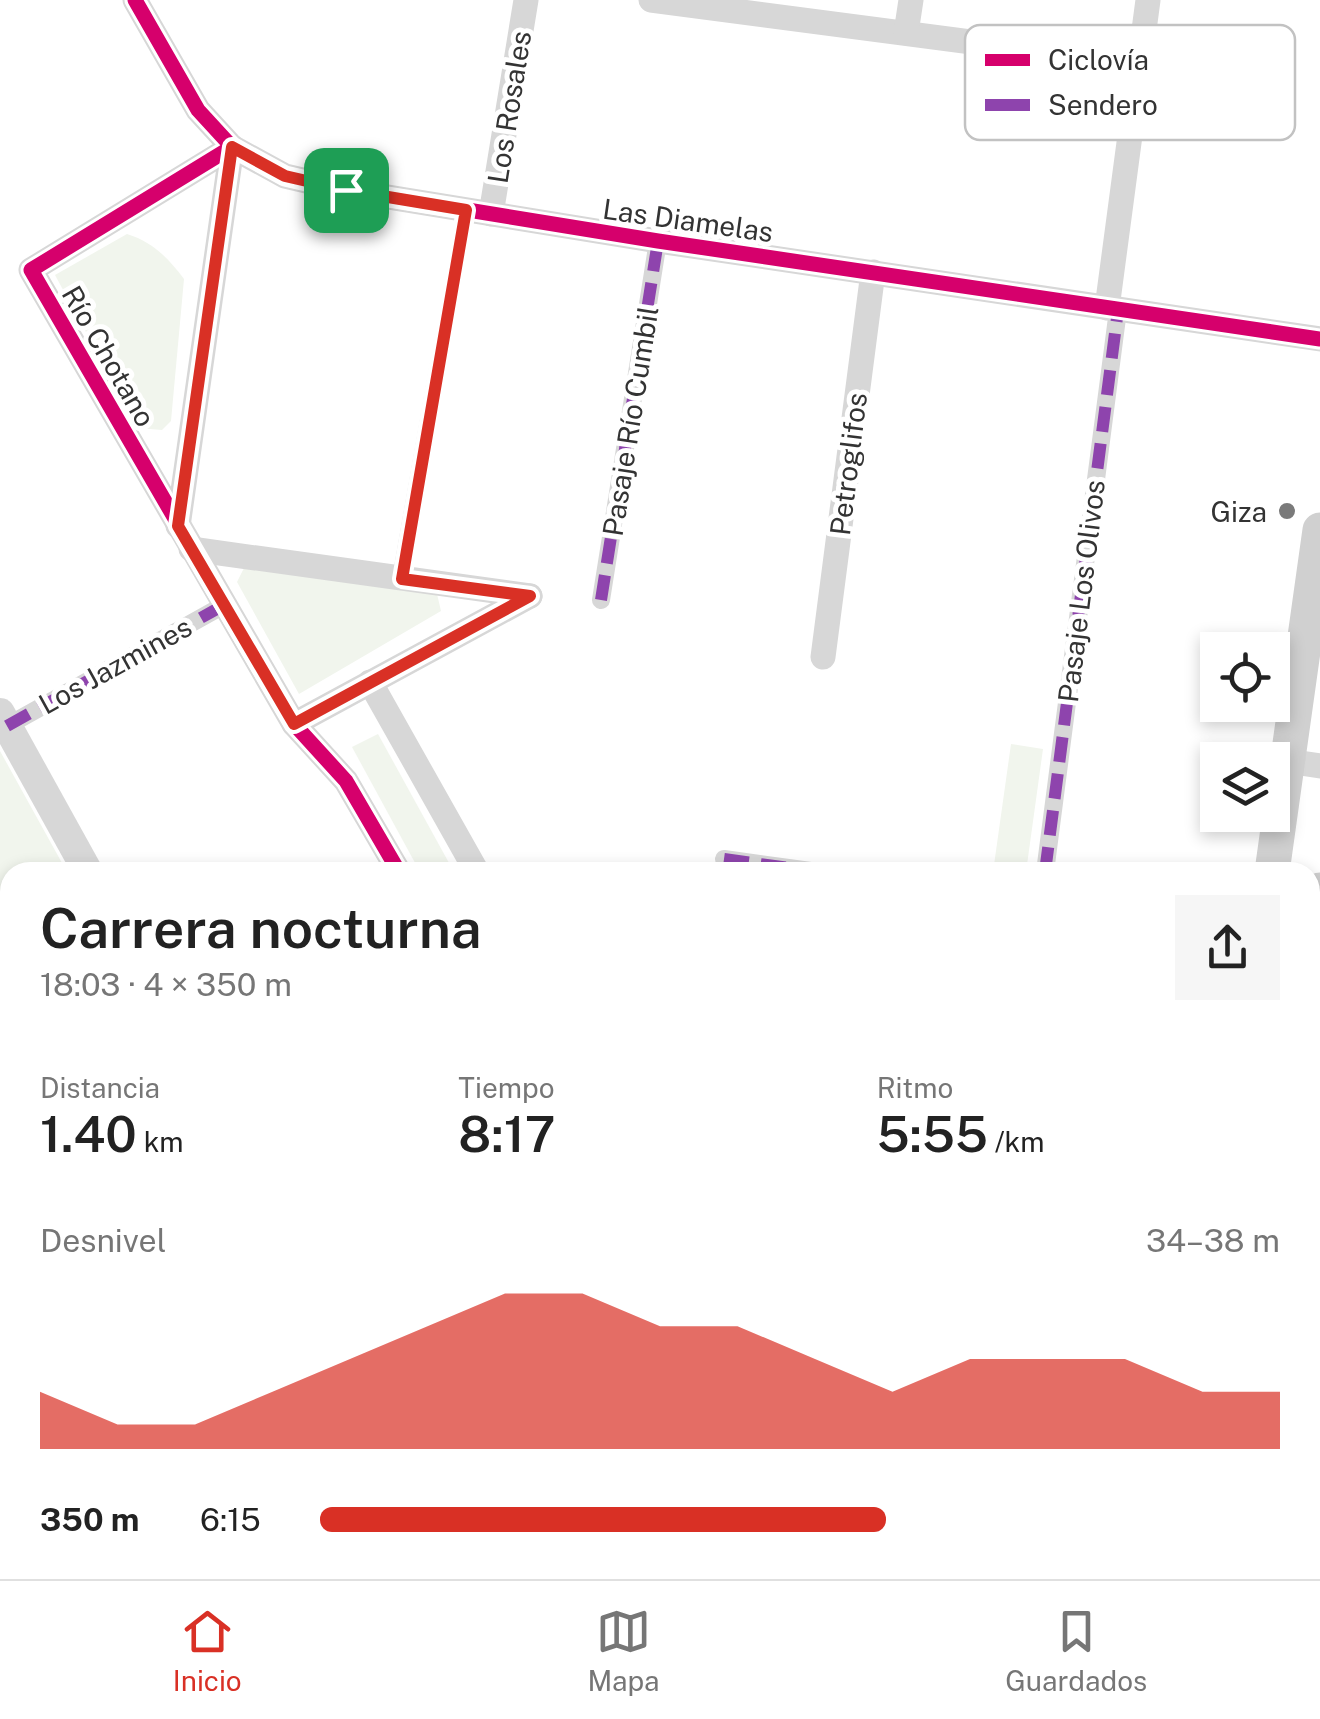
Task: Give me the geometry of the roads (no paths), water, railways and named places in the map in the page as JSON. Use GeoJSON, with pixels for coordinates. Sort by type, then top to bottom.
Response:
{"type":"FeatureCollection","features":[{"type":"Feature","properties":{"kind":"main road"},"geometry":{"type":"LineString","coordinates":[[1275,862],[1304,764],[1320,530]]}},
{"type":"Feature","properties":{"kind":"street","name":"Las Diamelas"},"geometry":{"type":"LineString","coordinates":[[135,0],[198,110],[232,147],[285,176],[346,190],[658,242],[1320,339]]}},
{"type":"Feature","properties":{"kind":"street","name":"Los Rosales"},"geometry":{"type":"LineString","coordinates":[[478,212],[526,0]]}},
{"type":"Feature","properties":{"kind":"street"},"geometry":{"type":"LineString","coordinates":[[651,0],[965,41]]}},
{"type":"Feature","properties":{"kind":"street"},"geometry":{"type":"LineString","coordinates":[[906,33],[911,0]]}},
{"type":"Feature","properties":{"kind":"street"},"geometry":{"type":"LineString","coordinates":[[1144,25],[1148,0]]}},
{"type":"Feature","properties":{"kind":"street"},"geometry":{"type":"LineString","coordinates":[[1112,309],[1130,140]]}},
{"type":"Feature","properties":{"kind":"street","name":"Río Chotano"},"geometry":{"type":"LineString","coordinates":[[232,147],[30,270],[294,724],[346,781],[393,862]]}},
{"type":"Feature","properties":{"kind":"street"},"geometry":{"type":"LineString","coordinates":[[178,526],[232,147]]}},
{"type":"Feature","properties":{"kind":"street"},"geometry":{"type":"LineString","coordinates":[[402,579],[478,212]]}},
{"type":"Feature","properties":{"kind":"street","name":"Pasaje Río Cumbil"},"geometry":{"type":"LineString","coordinates":[[601,600],[658,242]]}},
{"type":"Feature","properties":{"kind":"street","name":"Petroglifos"},"geometry":{"type":"LineString","coordinates":[[823,657],[873,272]]}},
{"type":"Feature","properties":{"kind":"street","name":"Pasaje Los Olivos"},"geometry":{"type":"LineString","coordinates":[[1045,862],[1112,309]]}},
{"type":"Feature","properties":{"kind":"street"},"geometry":{"type":"LineString","coordinates":[[191,549],[530,596],[294,724]]}},
{"type":"Feature","properties":{"kind":"street","name":"Los Jazmines"},"geometry":{"type":"LineString","coordinates":[[3,720],[224,605]]}},
{"type":"Feature","properties":{"kind":"street"},"geometry":{"type":"LineString","coordinates":[[370,682],[471,862]]}},
{"type":"Feature","properties":{"kind":"street"},"geometry":{"type":"LineString","coordinates":[[3,720],[82,862]]}},
{"type":"Feature","properties":{"kind":"street"},"geometry":{"type":"LineString","coordinates":[[724,859],[746,862]]}},
{"type":"Feature","properties":{"kind":"place","name":"Giza"},"geometry":{"type":"Point","coordinates":[1287,511]}}]}
